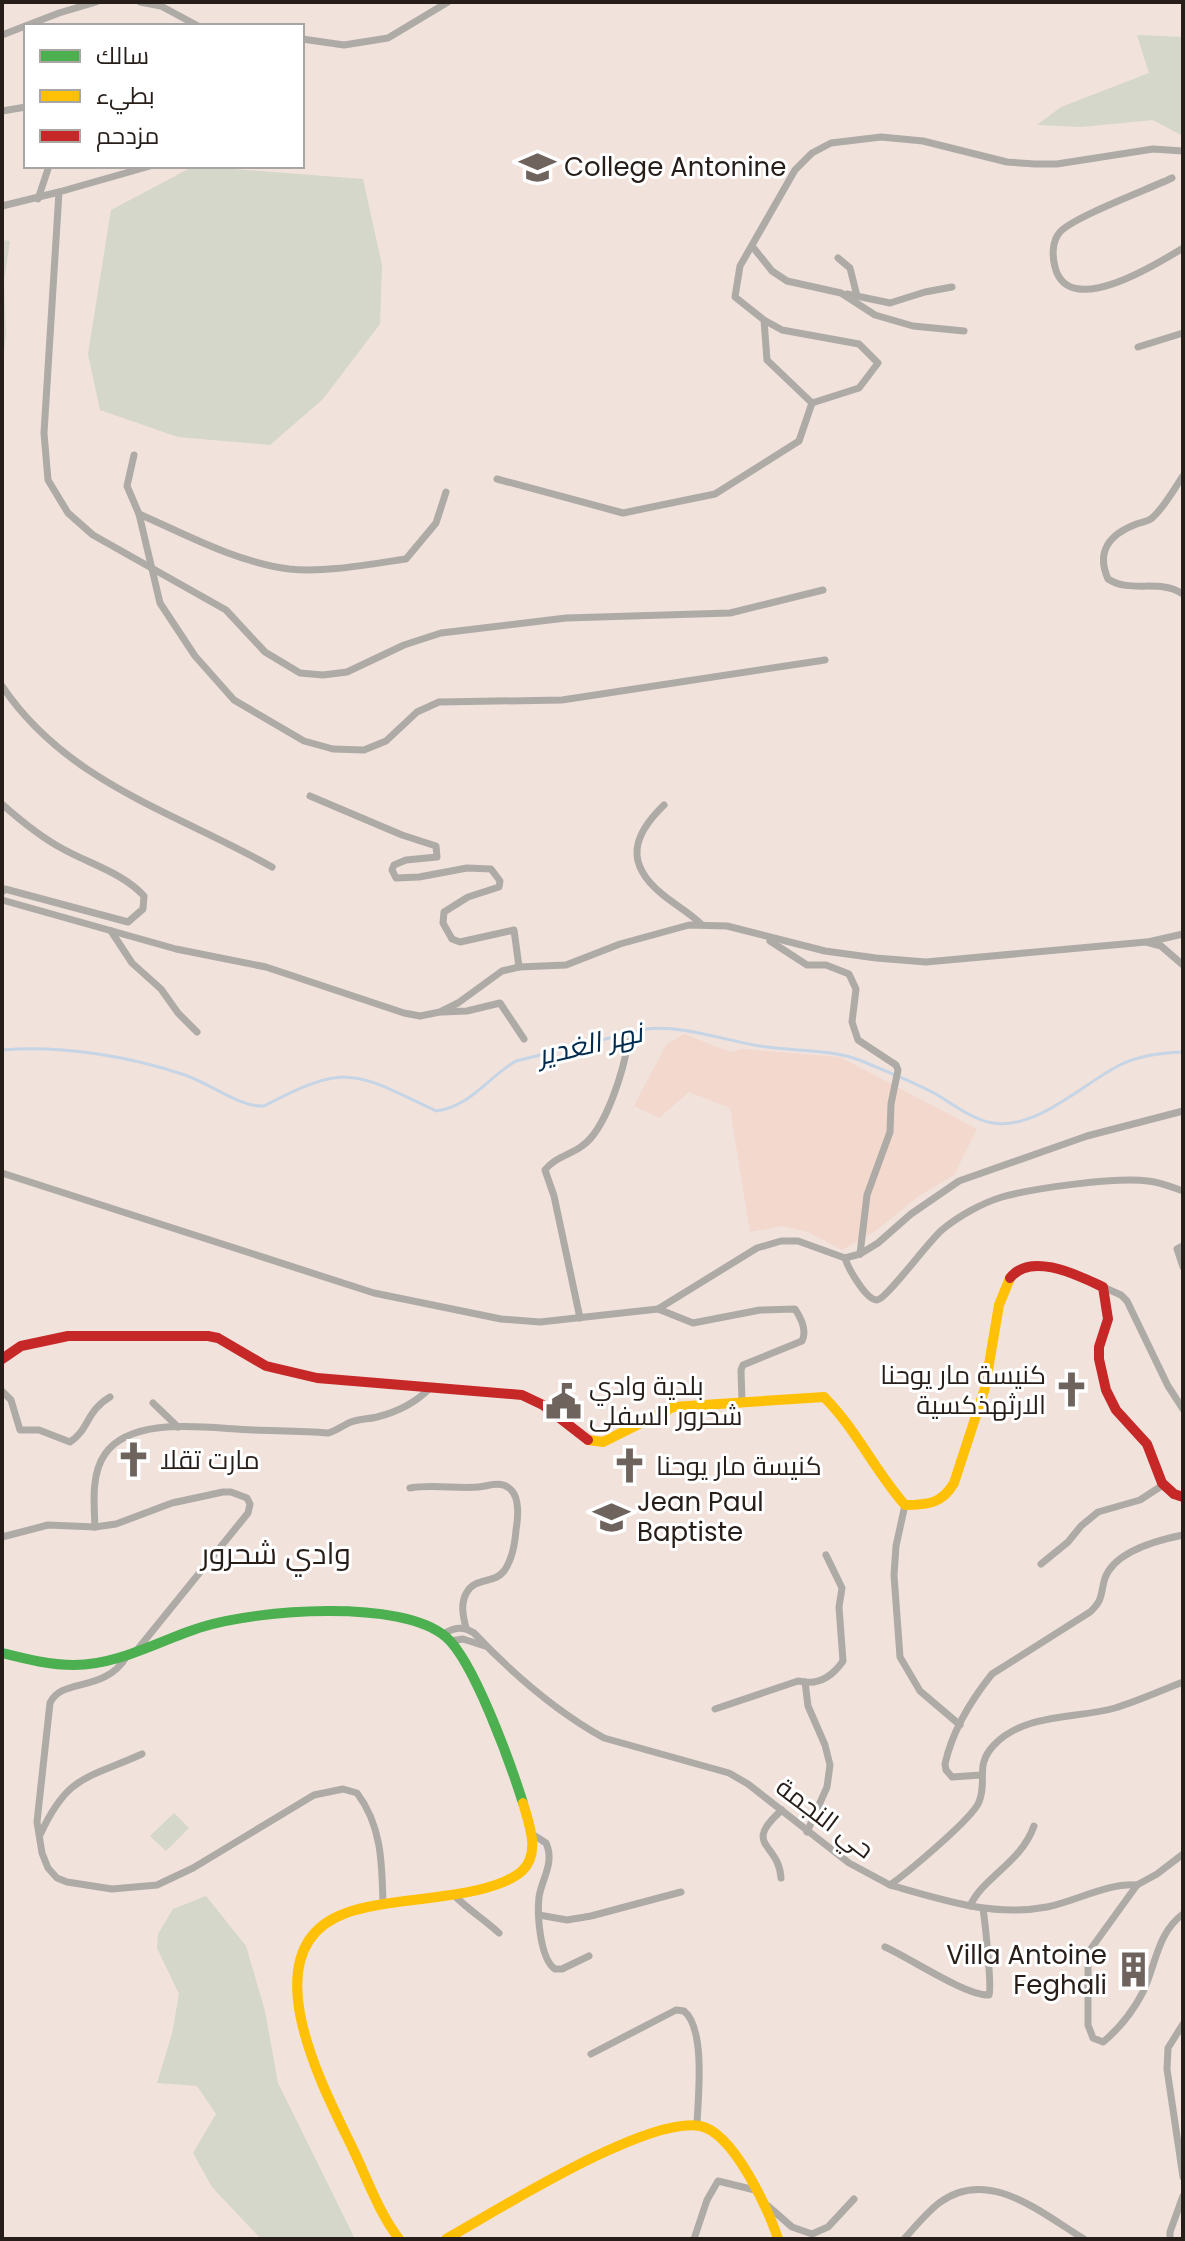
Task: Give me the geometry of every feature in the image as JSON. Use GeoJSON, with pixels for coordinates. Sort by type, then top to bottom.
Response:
{"type":"FeatureCollection","features":[{"type":"Feature","properties":{"kind":"main road"},"geometry":{"type":"LineString","coordinates":[[2,1359],[21,1346],[68,1336],[197,1335],[218,1338],[266,1366],[348,1383],[522,1395],[543,1405],[591,1442],[603,1442],[673,1407],[818,1397],[829,1400],[843,1416],[890,1488],[905,1505],[932,1505],[949,1492],[954,1483],[985,1388],[997,1317],[1012,1274],[1020,1268],[1035,1267],[1082,1277],[1103,1287],[1108,1319],[1099,1359],[1108,1396],[1117,1414],[1144,1439],[1163,1485],[1183,1497]]}},
{"type":"Feature","properties":{"kind":"main road"},"geometry":{"type":"LineString","coordinates":[[2,1653],[37,1662],[65,1665],[95,1663],[132,1653],[206,1625],[242,1617],[317,1613],[388,1615],[428,1626],[447,1637],[472,1677],[488,1716],[532,1834],[532,1854],[521,1872],[501,1882],[454,1895],[383,1904],[334,1917],[317,1927],[309,1939],[302,1956],[297,1992],[305,2043],[383,2215],[399,2239]]}},
{"type":"Feature","properties":{"kind":"main road"},"geometry":{"type":"LineString","coordinates":[[446,2239],[621,2145],[664,2129],[697,2124],[723,2142],[761,2191],[778,2239]]}},
{"type":"Feature","properties":{"kind":"street"},"geometry":{"type":"LineString","coordinates":[[30,24],[96,2]]}},
{"type":"Feature","properties":{"kind":"street"},"geometry":{"type":"LineString","coordinates":[[140,2],[161,6],[194,24]]}},
{"type":"Feature","properties":{"kind":"street"},"geometry":{"type":"LineString","coordinates":[[304,39],[344,45],[388,38],[448,2]]}},
{"type":"Feature","properties":{"kind":"street"},"geometry":{"type":"LineString","coordinates":[[2,35],[24,27]]}},
{"type":"Feature","properties":{"kind":"street"},"geometry":{"type":"LineString","coordinates":[[2,111],[24,107]]}},
{"type":"Feature","properties":{"kind":"street"},"geometry":{"type":"LineString","coordinates":[[812,403],[859,388],[878,363],[859,344],[782,330],[735,297],[740,266],[795,170],[812,153],[844,140],[881,137],[923,141],[1007,162],[1035,164],[1057,164],[1153,149],[1183,151]]}},
{"type":"Feature","properties":{"kind":"street"},"geometry":{"type":"LineString","coordinates":[[38,199],[48,168]]}},
{"type":"Feature","properties":{"kind":"street"},"geometry":{"type":"LineString","coordinates":[[2,206],[38,199],[143,168]]}},
{"type":"Feature","properties":{"kind":"street"},"geometry":{"type":"LineString","coordinates":[[1172,178],[1062,229],[1054,244],[1054,265],[1066,286],[1085,289],[1142,273],[1183,248]]}},
{"type":"Feature","properties":{"kind":"street"},"geometry":{"type":"LineString","coordinates":[[59,192],[44,433],[48,480],[68,513],[93,535],[226,610],[265,652],[300,673],[323,675],[347,672],[404,645],[441,633],[566,618],[730,613],[823,590]]}},
{"type":"Feature","properties":{"kind":"street"},"geometry":{"type":"LineString","coordinates":[[752,246],[772,271],[787,281],[841,293],[890,303],[952,287]]}},
{"type":"Feature","properties":{"kind":"street"},"geometry":{"type":"LineString","coordinates":[[838,258],[850,268],[857,296]]}},
{"type":"Feature","properties":{"kind":"street"},"geometry":{"type":"LineString","coordinates":[[841,293],[875,315],[913,326],[964,331]]}},
{"type":"Feature","properties":{"kind":"street"},"geometry":{"type":"LineString","coordinates":[[764,320],[767,360],[812,403]]}},
{"type":"Feature","properties":{"kind":"street"},"geometry":{"type":"LineString","coordinates":[[1138,347],[1183,333]]}},
{"type":"Feature","properties":{"kind":"street"},"geometry":{"type":"LineString","coordinates":[[497,479],[623,513],[715,494],[799,441],[812,403]]}},
{"type":"Feature","properties":{"kind":"street"},"geometry":{"type":"LineString","coordinates":[[134,455],[127,486],[139,514],[160,603],[195,656],[234,700],[304,741],[333,749],[364,750],[386,741],[417,712],[439,702],[562,700],[825,660]]}},
{"type":"Feature","properties":{"kind":"street"},"geometry":{"type":"LineString","coordinates":[[1183,476],[1152,519],[1109,539],[1104,548],[1103,563],[1108,579],[1116,585],[1161,585],[1183,594]]}},
{"type":"Feature","properties":{"kind":"street"},"geometry":{"type":"LineString","coordinates":[[139,514],[236,557],[291,569],[358,566],[406,559],[436,523],[446,492]]}},
{"type":"Feature","properties":{"kind":"street"},"geometry":{"type":"LineString","coordinates":[[2,686],[20,713],[64,754],[127,796],[272,867]]}},
{"type":"Feature","properties":{"kind":"street"},"geometry":{"type":"LineString","coordinates":[[310,796],[436,846],[437,857],[406,860],[394,865],[393,875],[396,878],[411,879],[467,868],[491,869],[498,875],[499,887],[455,904],[444,912],[443,923],[452,939],[460,942],[514,930],[519,967]]}},
{"type":"Feature","properties":{"kind":"street"},"geometry":{"type":"LineString","coordinates":[[2,804],[24,824],[60,848],[134,885],[144,896],[143,909],[128,922],[5,889],[2,892]]}},
{"type":"Feature","properties":{"kind":"street"},"geometry":{"type":"LineString","coordinates":[[664,805],[639,836],[640,866],[651,885],[701,924]]}},
{"type":"Feature","properties":{"kind":"street"},"geometry":{"type":"LineString","coordinates":[[2,900],[176,949],[266,967],[404,1013],[420,1016],[467,1011],[500,1003],[524,1039]]}},
{"type":"Feature","properties":{"kind":"street"},"geometry":{"type":"LineString","coordinates":[[440,1012],[458,1003],[502,971],[566,965],[648,935],[689,925],[727,926],[764,938],[876,958],[926,962],[1146,942],[1183,934]]}},
{"type":"Feature","properties":{"kind":"street"},"geometry":{"type":"LineString","coordinates":[[111,931],[132,963],[161,989],[197,1032]]}},
{"type":"Feature","properties":{"kind":"street"},"geometry":{"type":"LineString","coordinates":[[764,938],[807,965],[826,965],[849,974],[856,989],[852,1022],[858,1040],[896,1065],[898,1080],[891,1104],[890,1132],[867,1195],[860,1254]]}},
{"type":"Feature","properties":{"kind":"street"},"geometry":{"type":"LineString","coordinates":[[1146,942],[1161,946],[1183,965]]}},
{"type":"Feature","properties":{"kind":"street"},"geometry":{"type":"LineString","coordinates":[[580,1318],[554,1196],[545,1170],[557,1159],[590,1140],[614,1097],[628,1042]]}},
{"type":"Feature","properties":{"kind":"street"},"geometry":{"type":"LineString","coordinates":[[2,1173],[374,1293],[501,1319],[540,1322],[658,1309],[757,1248],[781,1241],[798,1241],[845,1258],[860,1254],[959,1181],[1087,1136],[1183,1111]]}},
{"type":"Feature","properties":{"kind":"street"},"geometry":{"type":"LineString","coordinates":[[845,1258],[851,1272],[872,1299],[881,1299],[942,1230],[1001,1198],[1076,1185],[1137,1180],[1183,1191]]}},
{"type":"Feature","properties":{"kind":"street"},"geometry":{"type":"LineString","coordinates":[[1183,1246],[1177,1249],[1183,1267]]}},
{"type":"Feature","properties":{"kind":"street"},"geometry":{"type":"LineString","coordinates":[[1103,1287],[1127,1301],[1168,1386],[1183,1409]]}},
{"type":"Feature","properties":{"kind":"street"},"geometry":{"type":"LineString","coordinates":[[658,1309],[693,1323],[760,1310],[795,1309],[801,1318],[805,1336],[802,1341],[743,1365],[742,1403]]}},
{"type":"Feature","properties":{"kind":"street"},"geometry":{"type":"LineString","coordinates":[[95,1527],[95,1482],[99,1465],[106,1451],[134,1433],[178,1427],[328,1433],[338,1431],[350,1422],[405,1407],[429,1389]]}},
{"type":"Feature","properties":{"kind":"street"},"geometry":{"type":"LineString","coordinates":[[2,1391],[11,1400],[20,1430],[39,1430],[70,1442],[80,1433],[94,1407],[110,1397]]}},
{"type":"Feature","properties":{"kind":"street"},"geometry":{"type":"LineString","coordinates":[[153,1403],[178,1427]]}},
{"type":"Feature","properties":{"kind":"street"},"geometry":{"type":"LineString","coordinates":[[410,1488],[465,1488],[498,1484],[509,1487],[513,1492],[518,1520],[515,1544],[507,1567],[499,1576],[475,1583],[468,1589],[462,1609],[466,1628],[452,1629],[447,1637],[487,1647]]}},
{"type":"Feature","properties":{"kind":"street"},"geometry":{"type":"LineString","coordinates":[[1041,1564],[1098,1512],[1140,1500],[1163,1485]]}},
{"type":"Feature","properties":{"kind":"street"},"geometry":{"type":"LineString","coordinates":[[2,1537],[48,1525],[95,1527],[116,1524],[172,1503],[223,1492],[242,1495],[250,1504],[248,1513],[230,1538],[114,1673],[102,1680],[53,1695],[37,1810],[39,1837],[48,1868],[57,1878],[88,1887],[139,1888],[157,1885],[193,1868],[314,1795],[343,1789],[357,1793],[374,1823],[382,1867],[383,1904]]}},
{"type":"Feature","properties":{"kind":"street"},"geometry":{"type":"LineString","coordinates":[[905,1505],[896,1546],[894,1575],[900,1657],[920,1691],[960,1725]]}},
{"type":"Feature","properties":{"kind":"street"},"geometry":{"type":"LineString","coordinates":[[981,1775],[952,1777],[946,1770],[947,1754],[960,1725],[992,1674],[1079,1620],[1100,1603],[1106,1576],[1116,1562],[1142,1547],[1183,1535]]}},
{"type":"Feature","properties":{"kind":"street"},"geometry":{"type":"LineString","coordinates":[[715,1709],[798,1681],[814,1683],[826,1678],[843,1661],[839,1607],[842,1588],[826,1555]]}},
{"type":"Feature","properties":{"kind":"street","name":"حي النجمة"},"geometry":{"type":"LineString","coordinates":[[466,1628],[540,1693],[587,1729],[627,1745],[729,1773],[868,1875],[890,1885],[914,1868],[977,1807],[981,1793],[981,1764],[995,1743],[1022,1728],[1049,1719],[1114,1708],[1180,1683]]}},
{"type":"Feature","properties":{"kind":"street"},"geometry":{"type":"LineString","coordinates":[[805,1682],[808,1706],[830,1765],[827,1787],[807,1832]]}},
{"type":"Feature","properties":{"kind":"street"},"geometry":{"type":"LineString","coordinates":[[1180,1683],[1183,1694]]}},
{"type":"Feature","properties":{"kind":"street"},"geometry":{"type":"LineString","coordinates":[[39,1837],[48,1816],[69,1788],[79,1780],[142,1754]]}},
{"type":"Feature","properties":{"kind":"street"},"geometry":{"type":"LineString","coordinates":[[781,1878],[780,1867],[762,1836],[763,1829],[782,1810]]}},
{"type":"Feature","properties":{"kind":"street"},"geometry":{"type":"LineString","coordinates":[[970,1906],[975,1896],[1009,1865],[1030,1837],[1034,1826]]}},
{"type":"Feature","properties":{"kind":"street"},"geometry":{"type":"LineString","coordinates":[[532,1834],[546,1843],[550,1856],[539,1898],[539,1915],[549,1965],[562,1969],[589,1956]]}},
{"type":"Feature","properties":{"kind":"street"},"geometry":{"type":"LineString","coordinates":[[890,1885],[983,1909],[1037,1908],[1116,1887],[1137,1885],[1183,1854]]}},
{"type":"Feature","properties":{"kind":"street"},"geometry":{"type":"LineString","coordinates":[[1137,1885],[1090,1950],[1088,2025],[1096,2040],[1103,2042],[1116,2032],[1130,2013],[1142,1993],[1166,1931],[1183,1914]]}},
{"type":"Feature","properties":{"kind":"street"},"geometry":{"type":"LineString","coordinates":[[539,1915],[567,1920],[681,1892]]}},
{"type":"Feature","properties":{"kind":"street"},"geometry":{"type":"LineString","coordinates":[[454,1895],[499,1933]]}},
{"type":"Feature","properties":{"kind":"street"},"geometry":{"type":"LineString","coordinates":[[885,1947],[949,1980],[989,1995],[992,1988],[983,1909]]}},
{"type":"Feature","properties":{"kind":"street"},"geometry":{"type":"LineString","coordinates":[[591,2054],[676,2010],[684,2011],[692,2019],[699,2055],[697,2124]]}},
{"type":"Feature","properties":{"kind":"street"},"geometry":{"type":"LineString","coordinates":[[1183,2024],[1168,2048],[1167,2069],[1183,2177]]}},
{"type":"Feature","properties":{"kind":"street"},"geometry":{"type":"LineString","coordinates":[[694,2239],[707,2200],[718,2181],[761,2191]]}},
{"type":"Feature","properties":{"kind":"street"},"geometry":{"type":"LineString","coordinates":[[904,2239],[938,2204],[951,2195],[976,2189],[1008,2194],[1084,2239]]}},
{"type":"Feature","properties":{"kind":"street"},"geometry":{"type":"LineString","coordinates":[[1170,2239],[1183,2196]]}},
{"type":"Feature","properties":{"kind":"street"},"geometry":{"type":"LineString","coordinates":[[768,2206],[792,2227],[812,2234],[828,2227],[854,2199]]}},
{"type":"Feature","properties":{"kind":"shaded area"},"geometry":{"type":"Polygon","coordinates":[[[1137,35],[1183,37],[1183,136],[1153,120],[1081,127],[1037,125],[1061,107],[1149,73],[1137,35]]]}},
{"type":"Feature","properties":{"kind":"shaded area"},"geometry":{"type":"Polygon","coordinates":[[[190,168],[363,179],[382,265],[380,324],[323,399],[270,445],[178,437],[100,410],[88,354],[111,210],[190,168]]]}},
{"type":"Feature","properties":{"kind":"shaded area"},"geometry":{"type":"Polygon","coordinates":[[[2,240],[10,241],[4,281],[6,334],[2,371],[2,240]]]}},
{"type":"Feature","properties":{"kind":"shaded area"},"geometry":{"type":"Polygon","coordinates":[[[684,1034],[730,1052],[743,1049],[840,1057],[977,1129],[954,1175],[916,1198],[877,1230],[842,1250],[808,1232],[783,1226],[750,1232],[730,1108],[689,1092],[659,1118],[634,1106],[666,1045],[684,1034]]]}},
{"type":"Feature","properties":{"kind":"shaded area"},"geometry":{"type":"Polygon","coordinates":[[[174,1813],[189,1828],[166,1851],[150,1836],[174,1813]]]}},
{"type":"Feature","properties":{"kind":"shaded area"},"geometry":{"type":"Polygon","coordinates":[[[206,1896],[246,1946],[265,2011],[278,2083],[355,2239],[261,2239],[212,2187],[193,2153],[216,2114],[197,2086],[157,2083],[172,2034],[179,1994],[157,1948],[158,1934],[173,1909],[206,1896]]]}},
{"type":"Feature","properties":{"kind":"waterway","name":"نهر الغدير"},"geometry":{"type":"LineString","coordinates":[[2,1050],[48,1049],[141,1062],[185,1075],[255,1106],[264,1106],[315,1083],[351,1077],[386,1088],[436,1111],[469,1098],[516,1061],[646,1029],[675,1029],[760,1046],[850,1057],[934,1093],[962,1111],[993,1123],[1026,1120],[1042,1113],[1134,1059],[1183,1052]]}},
{"type":"Feature","properties":{"kind":"traffic: fast"},"geometry":{"type":"LineString","coordinates":[[2,1653],[56,1664],[91,1664],[123,1656],[202,1627],[291,1612],[363,1612],[425,1625],[446,1637],[468,1668],[480,1690],[523,1803]]}},
{"type":"Feature","properties":{"kind":"traffic: slow"},"geometry":{"type":"LineString","coordinates":[[588,1440],[603,1442],[673,1407],[824,1397],[905,1505],[933,1502],[954,1483],[985,1388],[999,1305],[1010,1278]]}},
{"type":"Feature","properties":{"kind":"traffic: slow"},"geometry":{"type":"LineString","coordinates":[[399,2239],[373,2194],[312,2056],[301,2021],[297,1987],[302,1956],[317,1931],[346,1913],[388,1903],[486,1888],[507,1881],[522,1871],[528,1864],[532,1847],[523,1803]]}},
{"type":"Feature","properties":{"kind":"traffic: slow"},"geometry":{"type":"LineString","coordinates":[[446,2239],[610,2150],[645,2135],[676,2127],[700,2126],[712,2131],[737,2157],[758,2192],[778,2239]]}},
{"type":"Feature","properties":{"kind":"traffic: jam"},"geometry":{"type":"LineString","coordinates":[[1010,1278],[1019,1270],[1042,1266],[1069,1272],[1103,1287],[1108,1319],[1099,1347],[1099,1359],[1106,1390],[1116,1410],[1147,1444],[1162,1483],[1174,1494],[1183,1497]]}},
{"type":"Feature","properties":{"kind":"traffic: jam"},"geometry":{"type":"LineString","coordinates":[[2,1359],[21,1346],[68,1336],[208,1336],[218,1338],[266,1366],[317,1378],[522,1395],[543,1405],[588,1440]]}},
{"type":"Feature","properties":{"kind":"place","name":"College Antonine"},"geometry":{"type":"Point","coordinates":[538,167]}},
{"type":"Feature","properties":{"kind":"place","name":"كنيسة مار يوحنا الارثهذكسية"},"geometry":{"type":"Point","coordinates":[1072,1390]}},
{"type":"Feature","properties":{"kind":"place","name":"بلدية وادي شحرور السفلى"},"geometry":{"type":"Point","coordinates":[563,1401]}},
{"type":"Feature","properties":{"kind":"place","name":"مارت تقلا"},"geometry":{"type":"Point","coordinates":[134,1460]}},
{"type":"Feature","properties":{"kind":"place","name":"كنيسة مار يوحنا"},"geometry":{"type":"Point","coordinates":[630,1466]}},
{"type":"Feature","properties":{"kind":"place","name":"Jean Paul Baptiste"},"geometry":{"type":"Point","coordinates":[611,1517]}},
{"type":"Feature","properties":{"kind":"place","name":"Villa Antoine Feghali"},"geometry":{"type":"Point","coordinates":[1133,1970]}},
{"type":"Feature","properties":{"kind":"district","name":"وادي شحرور"},"geometry":{"type":"Point","coordinates":[276,1553]}}]}
